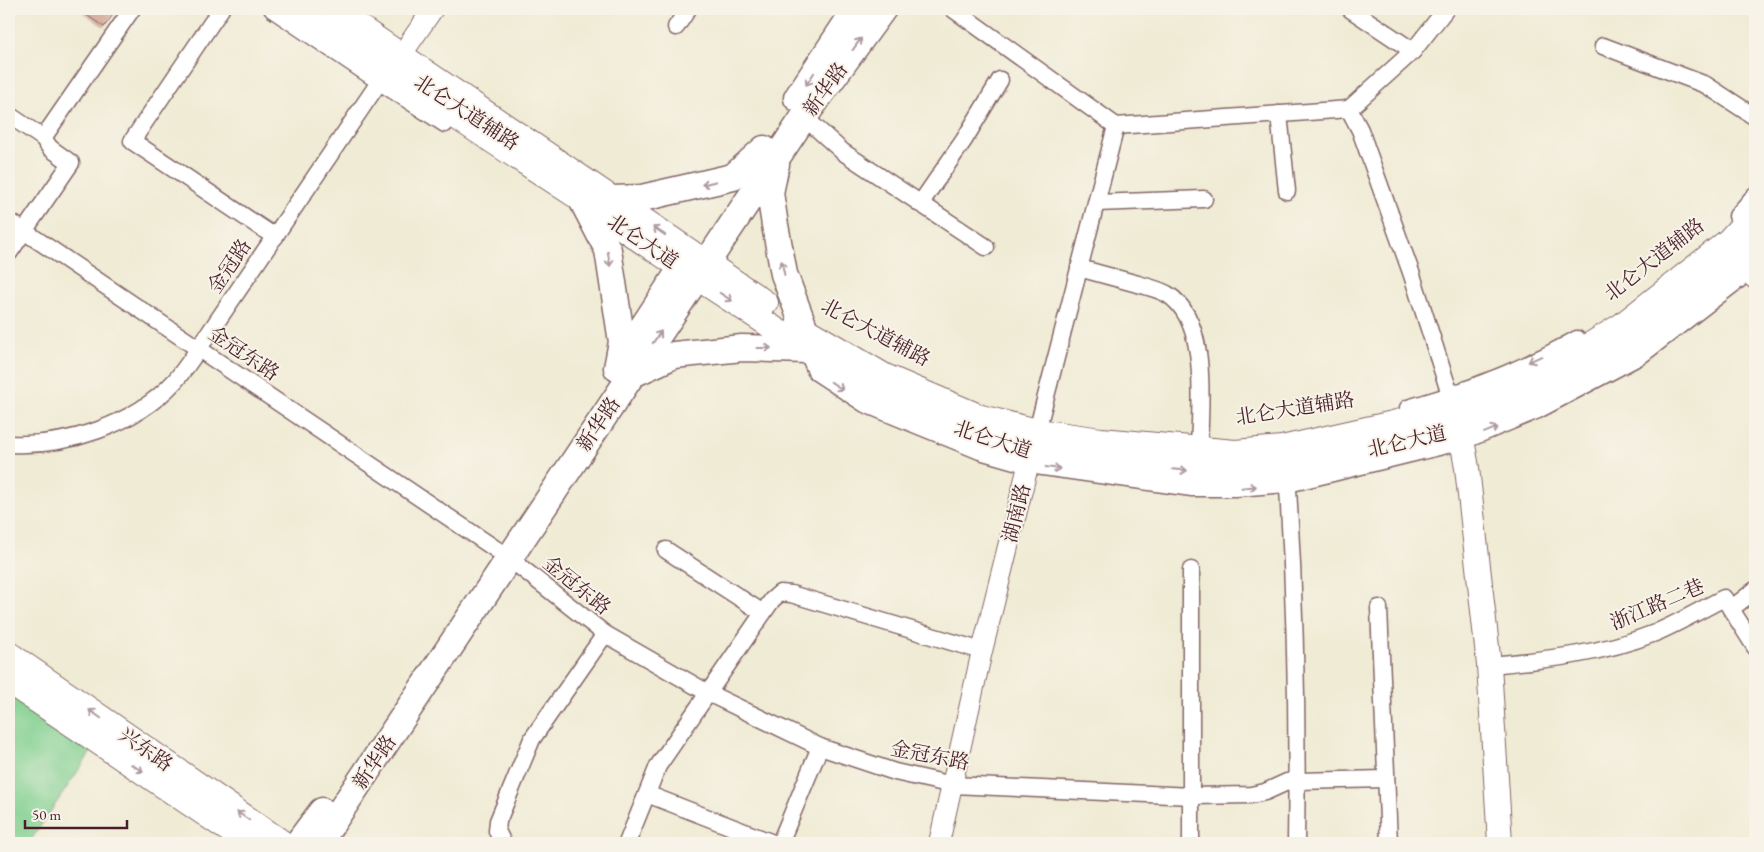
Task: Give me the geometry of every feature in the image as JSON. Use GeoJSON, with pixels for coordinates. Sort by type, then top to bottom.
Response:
{"type":"FeatureCollection","features":[{"type":"Feature","properties":{"kind":"main road","name":"北仑大道"},"geometry":{"type":"LineString","coordinates":[[292,9],[383,77],[588,211],[644,243],[746,290],[804,332]]}},
{"type":"Feature","properties":{"kind":"main road","name":"北仑大道"},"geometry":{"type":"LineString","coordinates":[[333,9],[405,50],[612,199],[695,265],[804,332],[885,376],[1034,442],[1110,464],[1287,476],[1457,418],[1534,398],[1586,373],[1634,345],[1750,269],[1755,244]]}},
{"type":"Feature","properties":{"kind":"main road","name":"新华路"},"geometry":{"type":"LineString","coordinates":[[319,843],[503,554],[624,371],[652,312],[695,265],[771,153],[856,9]]}},
{"type":"Feature","properties":{"kind":"main road","name":"新华路"},"geometry":{"type":"LineString","coordinates":[[771,153],[804,117],[883,9]]}},
{"type":"Feature","properties":{"kind":"main road"},"geometry":{"type":"LineString","coordinates":[[612,199],[642,198],[733,177],[771,153]]}},
{"type":"Feature","properties":{"kind":"main road"},"geometry":{"type":"LineString","coordinates":[[588,211],[608,250],[622,342],[624,371],[674,355],[742,348],[804,332],[784,274],[773,217],[770,193],[771,153]]}},
{"type":"Feature","properties":{"kind":"main road","name":"北仑大道"},"geometry":{"type":"LineString","coordinates":[[1034,442],[1101,440],[1199,445],[1235,452],[1282,448],[1389,424],[1457,418],[1525,378],[1578,352],[1622,325],[1728,241],[1755,211]]}},
{"type":"Feature","properties":{"kind":"main road"},"geometry":{"type":"LineString","coordinates":[[1457,418],[1489,664],[1500,843]]}},
{"type":"Feature","properties":{"kind":"main road","name":"新华路"},"geometry":{"type":"LineString","coordinates":[[298,843],[315,822],[503,554]]}},
{"type":"Feature","properties":{"kind":"main road","name":"兴东路"},"geometry":{"type":"LineString","coordinates":[[9,654],[283,843]]}},
{"type":"Feature","properties":{"kind":"main road","name":"兴东路"},"geometry":{"type":"LineString","coordinates":[[9,682],[248,843]]}},
{"type":"Feature","properties":{"kind":"street"},"geometry":{"type":"LineString","coordinates":[[43,138],[132,9]]}},
{"type":"Feature","properties":{"kind":"street"},"geometry":{"type":"LineString","coordinates":[[221,9],[132,141],[275,237]]}},
{"type":"Feature","properties":{"kind":"street"},"geometry":{"type":"LineString","coordinates":[[272,9],[383,77]]}},
{"type":"Feature","properties":{"kind":"street","name":"北仑大道辅路"},"geometry":{"type":"LineString","coordinates":[[353,9],[405,50]]}},
{"type":"Feature","properties":{"kind":"street"},"geometry":{"type":"LineString","coordinates":[[405,50],[433,9]]}},
{"type":"Feature","properties":{"kind":"street"},"geometry":{"type":"LineString","coordinates":[[676,27],[688,9]]}},
{"type":"Feature","properties":{"kind":"street"},"geometry":{"type":"LineString","coordinates":[[953,9],[1116,126],[1349,110],[1412,52],[1446,9]]}},
{"type":"Feature","properties":{"kind":"street"},"geometry":{"type":"LineString","coordinates":[[1350,9],[1412,52]]}},
{"type":"Feature","properties":{"kind":"street"},"geometry":{"type":"LineString","coordinates":[[1603,46],[1706,85],[1755,117]]}},
{"type":"Feature","properties":{"kind":"street","name":"金冠路"},"geometry":{"type":"LineString","coordinates":[[9,444],[27,445],[79,437],[131,415],[151,402],[173,382],[199,348],[383,77]]}},
{"type":"Feature","properties":{"kind":"street"},"geometry":{"type":"LineString","coordinates":[[920,204],[964,140],[1000,80]]}},
{"type":"Feature","properties":{"kind":"street"},"geometry":{"type":"LineString","coordinates":[[1349,110],[1360,130],[1408,266],[1457,418]]}},
{"type":"Feature","properties":{"kind":"street"},"geometry":{"type":"LineString","coordinates":[[1279,114],[1287,191]]}},
{"type":"Feature","properties":{"kind":"street"},"geometry":{"type":"LineString","coordinates":[[9,115],[43,138],[50,148],[71,163],[9,253]]}},
{"type":"Feature","properties":{"kind":"street"},"geometry":{"type":"LineString","coordinates":[[804,117],[843,152],[986,247]]}},
{"type":"Feature","properties":{"kind":"street","name":"湖南路"},"geometry":{"type":"LineString","coordinates":[[939,843],[982,651],[1116,126]]}},
{"type":"Feature","properties":{"kind":"street","name":"北仑大道辅路"},"geometry":{"type":"LineString","coordinates":[[1457,418],[1570,343],[1616,316],[1721,234],[1755,196]]}},
{"type":"Feature","properties":{"kind":"street"},"geometry":{"type":"LineString","coordinates":[[1096,203],[1204,199]]}},
{"type":"Feature","properties":{"kind":"street","name":"金冠东路"},"geometry":{"type":"LineString","coordinates":[[9,222],[503,554],[605,634],[708,692],[820,747],[895,772],[953,785],[1192,796],[1251,795],[1265,792],[1286,782],[1386,778]]}},
{"type":"Feature","properties":{"kind":"street"},"geometry":{"type":"LineString","coordinates":[[1079,268],[1149,287],[1167,294],[1178,304],[1189,319],[1197,347],[1200,414],[1199,445]]}},
{"type":"Feature","properties":{"kind":"street"},"geometry":{"type":"LineString","coordinates":[[804,332],[816,372],[865,404],[980,451],[1034,442]]}},
{"type":"Feature","properties":{"kind":"street"},"geometry":{"type":"LineString","coordinates":[[1287,476],[1292,551],[1297,781],[1296,843]]}},
{"type":"Feature","properties":{"kind":"street"},"geometry":{"type":"LineString","coordinates":[[666,550],[763,613]]}},
{"type":"Feature","properties":{"kind":"street"},"geometry":{"type":"LineString","coordinates":[[1191,570],[1191,843]]}},
{"type":"Feature","properties":{"kind":"street"},"geometry":{"type":"LineString","coordinates":[[1731,609],[1755,590]]}},
{"type":"Feature","properties":{"kind":"street"},"geometry":{"type":"LineString","coordinates":[[627,843],[658,766],[772,600],[780,593],[790,594],[982,651]]}},
{"type":"Feature","properties":{"kind":"street","name":"浙江路二巷"},"geometry":{"type":"LineString","coordinates":[[1489,664],[1569,656],[1613,647],[1656,632],[1724,598],[1755,647]]}},
{"type":"Feature","properties":{"kind":"street"},"geometry":{"type":"LineString","coordinates":[[1379,608],[1389,843]]}},
{"type":"Feature","properties":{"kind":"street"},"geometry":{"type":"LineString","coordinates":[[503,843],[497,831],[498,821],[532,739],[605,634]]}},
{"type":"Feature","properties":{"kind":"street"},"geometry":{"type":"LineString","coordinates":[[780,843],[820,747]]}},
{"type":"Feature","properties":{"kind":"street"},"geometry":{"type":"LineString","coordinates":[[647,794],[773,843]]}},
{"type":"Feature","properties":{"kind":"green space"},"geometry":{"type":"Polygon","coordinates":[[[9,691],[93,749],[29,843],[9,843],[9,691]]]}},
{"type":"Feature","properties":{"kind":"building"},"geometry":{"type":"Polygon","coordinates":[[[78,9],[117,9],[104,27],[78,9]]]}}]}
